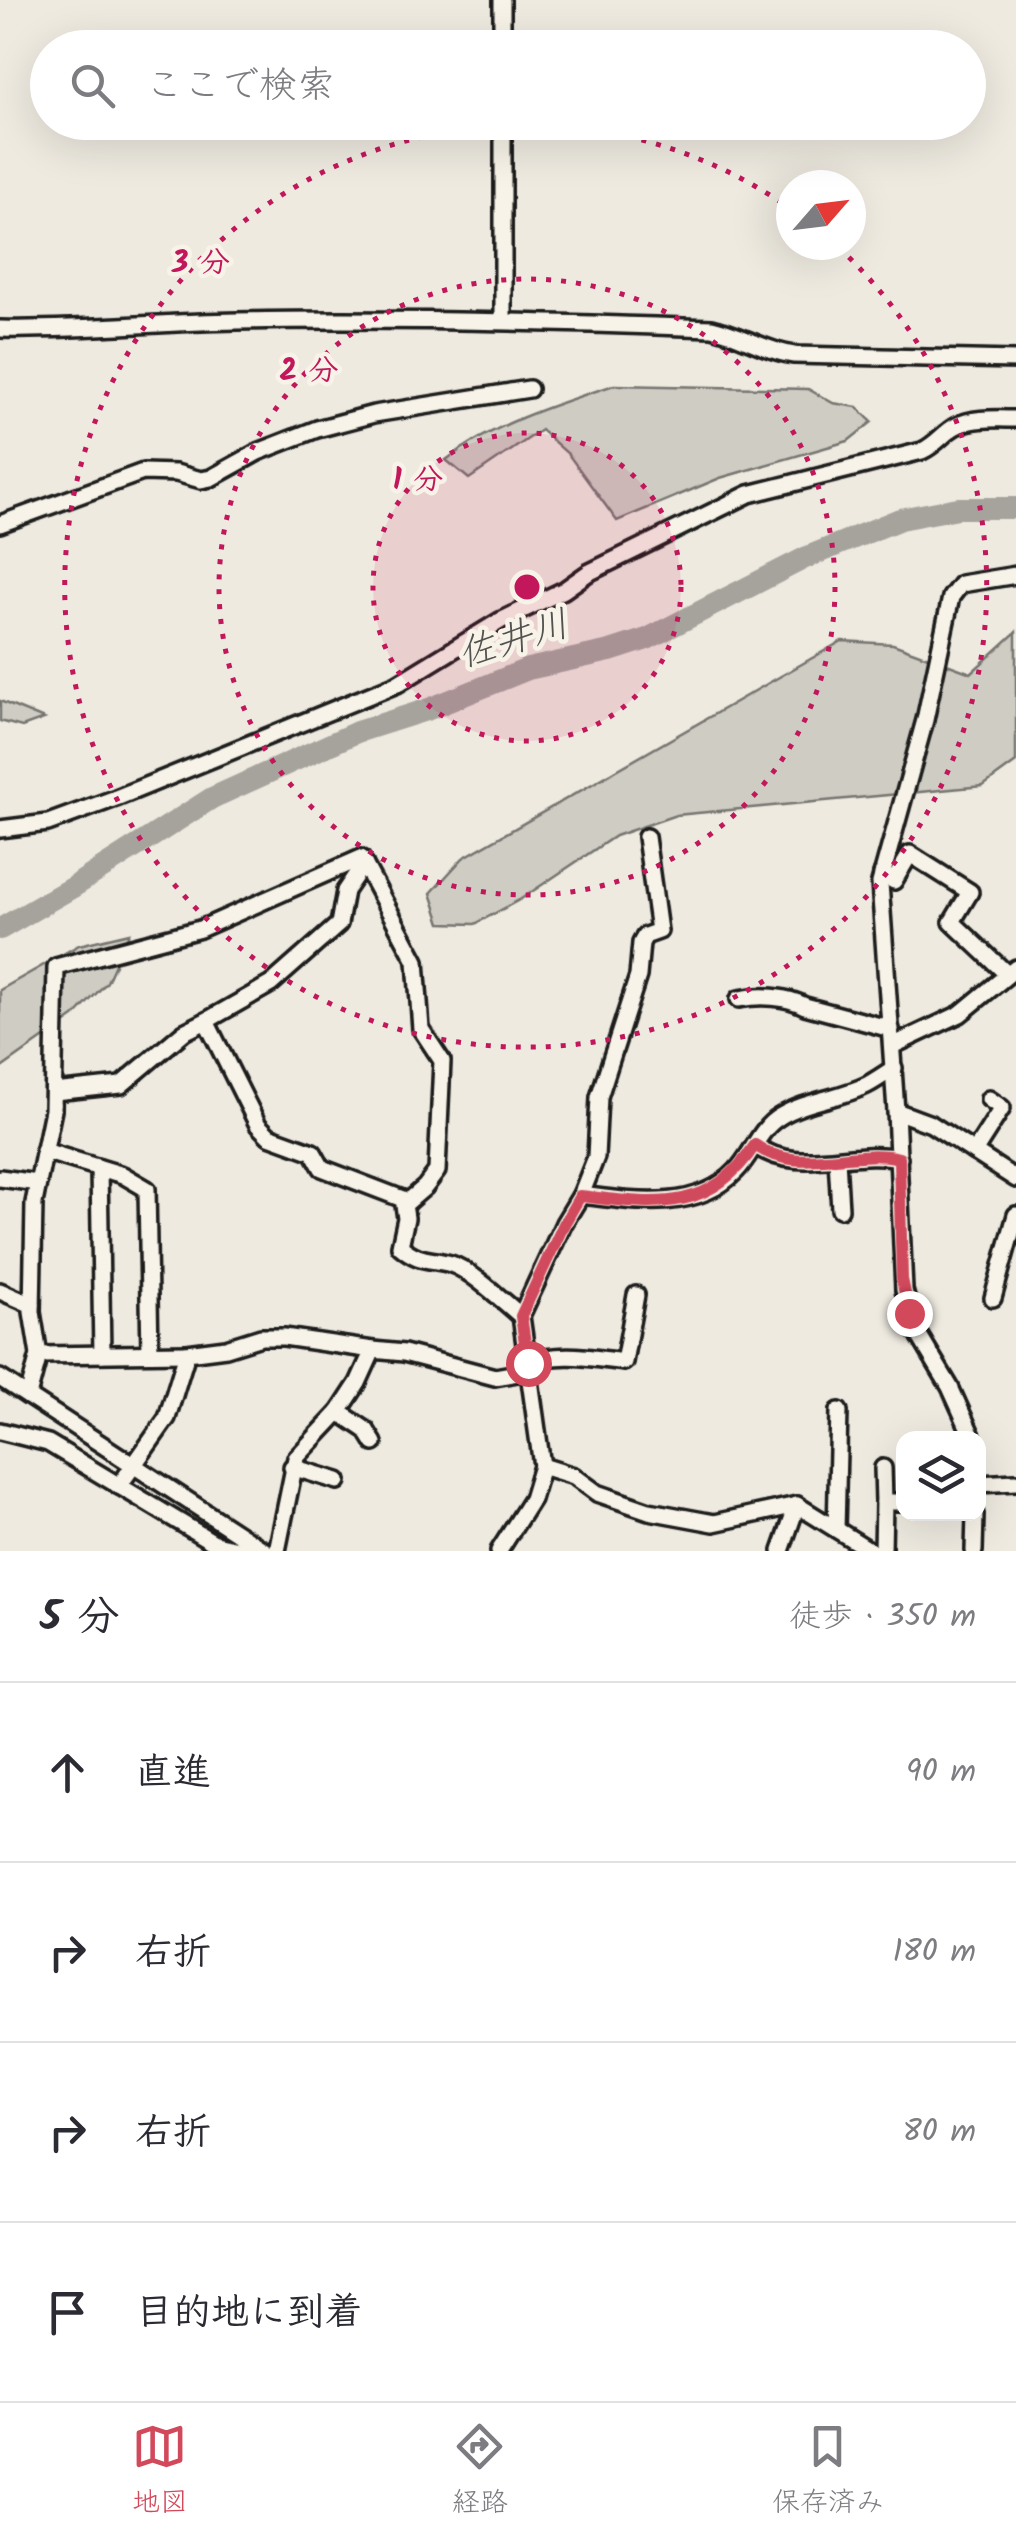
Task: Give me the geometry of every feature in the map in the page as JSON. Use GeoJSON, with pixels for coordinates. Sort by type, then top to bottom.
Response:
{"type":"FeatureCollection","features":[{"type":"Feature","properties":{"kind":"street"},"geometry":{"type":"LineString","coordinates":[[502,0],[502,30]]}},
{"type":"Feature","properties":{"kind":"street"},"geometry":{"type":"LineString","coordinates":[[503,140],[503,320]]}},
{"type":"Feature","properties":{"kind":"street"},"geometry":{"type":"LineString","coordinates":[[0,329],[233,321],[503,320],[712,328],[786,354],[806,356],[1016,360]]}},
{"type":"Feature","properties":{"kind":"street"},"geometry":{"type":"LineString","coordinates":[[0,524],[143,472],[212,478],[258,452],[317,429],[374,414],[529,389]]}},
{"type":"Feature","properties":{"kind":"street"},"geometry":{"type":"LineString","coordinates":[[0,830],[48,822],[116,798],[396,684],[588,573],[748,494],[922,452],[938,444],[954,426],[978,419],[1016,418]]}},
{"type":"Feature","properties":{"kind":"street"},"geometry":{"type":"LineString","coordinates":[[970,1431],[906,1303],[894,1068],[880,909],[882,874],[925,720],[951,597],[961,584],[1016,575]]}},
{"type":"Feature","properties":{"kind":"street"},"geometry":{"type":"LineString","coordinates":[[498,1551],[532,1498],[542,1466],[521,1316],[596,1157],[600,1097],[638,976],[641,944],[646,936],[659,931],[646,836]]}},
{"type":"Feature","properties":{"kind":"street"},"geometry":{"type":"LineString","coordinates":[[739,999],[793,1000],[892,1038],[960,1014],[1012,971],[952,922],[970,892],[910,854],[894,880],[882,874]]}},
{"type":"Feature","properties":{"kind":"street"},"geometry":{"type":"LineString","coordinates":[[28,1396],[39,1355],[32,1305],[34,1204],[54,1092],[56,967],[200,929],[361,858],[416,962],[421,1029],[442,1061],[437,1171],[404,1205],[406,1218],[400,1246],[429,1262],[454,1264],[521,1316]]}},
{"type":"Feature","properties":{"kind":"street"},"geometry":{"type":"LineString","coordinates":[[54,1092],[121,1085],[184,1032],[272,984],[339,924],[346,891],[364,863]]}},
{"type":"Feature","properties":{"kind":"street"},"geometry":{"type":"LineString","coordinates":[[206,1021],[258,1124],[269,1136],[313,1152],[322,1168],[408,1201]]}},
{"type":"Feature","properties":{"kind":"street"},"geometry":{"type":"LineString","coordinates":[[580,1196],[654,1204],[681,1199],[726,1181],[740,1168],[770,1122],[790,1111],[866,1086],[894,1068]]}},
{"type":"Feature","properties":{"kind":"street"},"geometry":{"type":"LineString","coordinates":[[974,1152],[1002,1108],[989,1099]]}},
{"type":"Feature","properties":{"kind":"street"},"geometry":{"type":"LineString","coordinates":[[896,1111],[931,1124],[1016,1179]]}},
{"type":"Feature","properties":{"kind":"street"},"geometry":{"type":"LineString","coordinates":[[755,1145],[769,1155],[837,1159],[878,1153],[899,1158]]}},
{"type":"Feature","properties":{"kind":"street"},"geometry":{"type":"LineString","coordinates":[[44,1151],[122,1175],[147,1189],[150,1354]]}},
{"type":"Feature","properties":{"kind":"street"},"geometry":{"type":"LineString","coordinates":[[837,1159],[840,1209]]}},
{"type":"Feature","properties":{"kind":"street"},"geometry":{"type":"LineString","coordinates":[[99,1168],[102,1354]]}},
{"type":"Feature","properties":{"kind":"street"},"geometry":{"type":"LineString","coordinates":[[0,1178],[38,1182]]}},
{"type":"Feature","properties":{"kind":"street"},"geometry":{"type":"LineString","coordinates":[[992,1298],[1016,1214]]}},
{"type":"Feature","properties":{"kind":"street"},"geometry":{"type":"LineString","coordinates":[[0,1291],[32,1305]]}},
{"type":"Feature","properties":{"kind":"street"},"geometry":{"type":"LineString","coordinates":[[39,1355],[187,1353],[272,1337],[404,1353],[495,1376],[528,1367],[548,1355],[624,1362],[636,1294]]}},
{"type":"Feature","properties":{"kind":"street"},"geometry":{"type":"LineString","coordinates":[[276,1551],[292,1466],[339,1412],[373,1350]]}},
{"type":"Feature","properties":{"kind":"street"},"geometry":{"type":"LineString","coordinates":[[119,1486],[168,1418],[187,1353]]}},
{"type":"Feature","properties":{"kind":"street"},"geometry":{"type":"LineString","coordinates":[[0,1378],[265,1551]]}},
{"type":"Feature","properties":{"kind":"street"},"geometry":{"type":"LineString","coordinates":[[836,1530],[840,1411]]}},
{"type":"Feature","properties":{"kind":"street"},"geometry":{"type":"LineString","coordinates":[[339,1412],[366,1430],[374,1443]]}},
{"type":"Feature","properties":{"kind":"street"},"geometry":{"type":"LineString","coordinates":[[0,1432],[48,1443],[216,1544],[246,1551]]}},
{"type":"Feature","properties":{"kind":"street"},"geometry":{"type":"LineString","coordinates":[[292,1466],[338,1481]]}},
{"type":"Feature","properties":{"kind":"street"},"geometry":{"type":"LineString","coordinates":[[542,1466],[574,1476],[597,1492],[649,1512],[714,1523],[797,1505],[871,1551]]}},
{"type":"Feature","properties":{"kind":"street"},"geometry":{"type":"LineString","coordinates":[[883,1468],[884,1551]]}},
{"type":"Feature","properties":{"kind":"street"},"geometry":{"type":"LineString","coordinates":[[986,1484],[1016,1482]]}},
{"type":"Feature","properties":{"kind":"street"},"geometry":{"type":"LineString","coordinates":[[884,1502],[896,1502]]}},
{"type":"Feature","properties":{"kind":"street"},"geometry":{"type":"LineString","coordinates":[[781,1551],[797,1505]]}},
{"type":"Feature","properties":{"kind":"street"},"geometry":{"type":"LineString","coordinates":[[974,1551],[975,1521]]}},
{"type":"Feature","properties":{"kind":"shaded area"},"geometry":{"type":"Polygon","coordinates":[[[614,385],[808,389],[833,403],[857,407],[872,422],[848,441],[720,478],[617,521],[568,454],[541,430],[469,479],[446,460],[505,425],[614,385]]]}},
{"type":"Feature","properties":{"kind":"shaded area"},"geometry":{"type":"Polygon","coordinates":[[[1016,632],[1016,762],[983,786],[676,815],[615,836],[521,899],[475,924],[441,923],[431,893],[463,858],[842,641],[893,644],[971,673],[1016,632]]]}},
{"type":"Feature","properties":{"kind":"shaded area"},"geometry":{"type":"Polygon","coordinates":[[[0,701],[44,719],[22,727],[0,721],[0,701]]]}},
{"type":"Feature","properties":{"kind":"shaded area"},"geometry":{"type":"Polygon","coordinates":[[[129,933],[107,982],[74,1017],[0,1069],[0,990],[79,945],[129,933]]]}},
{"type":"Feature","properties":{"kind":"waterway","name":"佐井川"},"geometry":{"type":"LineString","coordinates":[[0,929],[212,798],[357,732],[429,709],[528,669],[647,639],[805,558],[900,519],[958,508],[1016,508]]}},
{"type":"Feature","properties":{"kind":"route"},"geometry":{"type":"LineString","coordinates":[[528,1363],[521,1316],[580,1196],[654,1204],[681,1199],[726,1181],[755,1145],[769,1155],[829,1161],[878,1153],[899,1158],[902,1279],[909,1313]]}}]}
